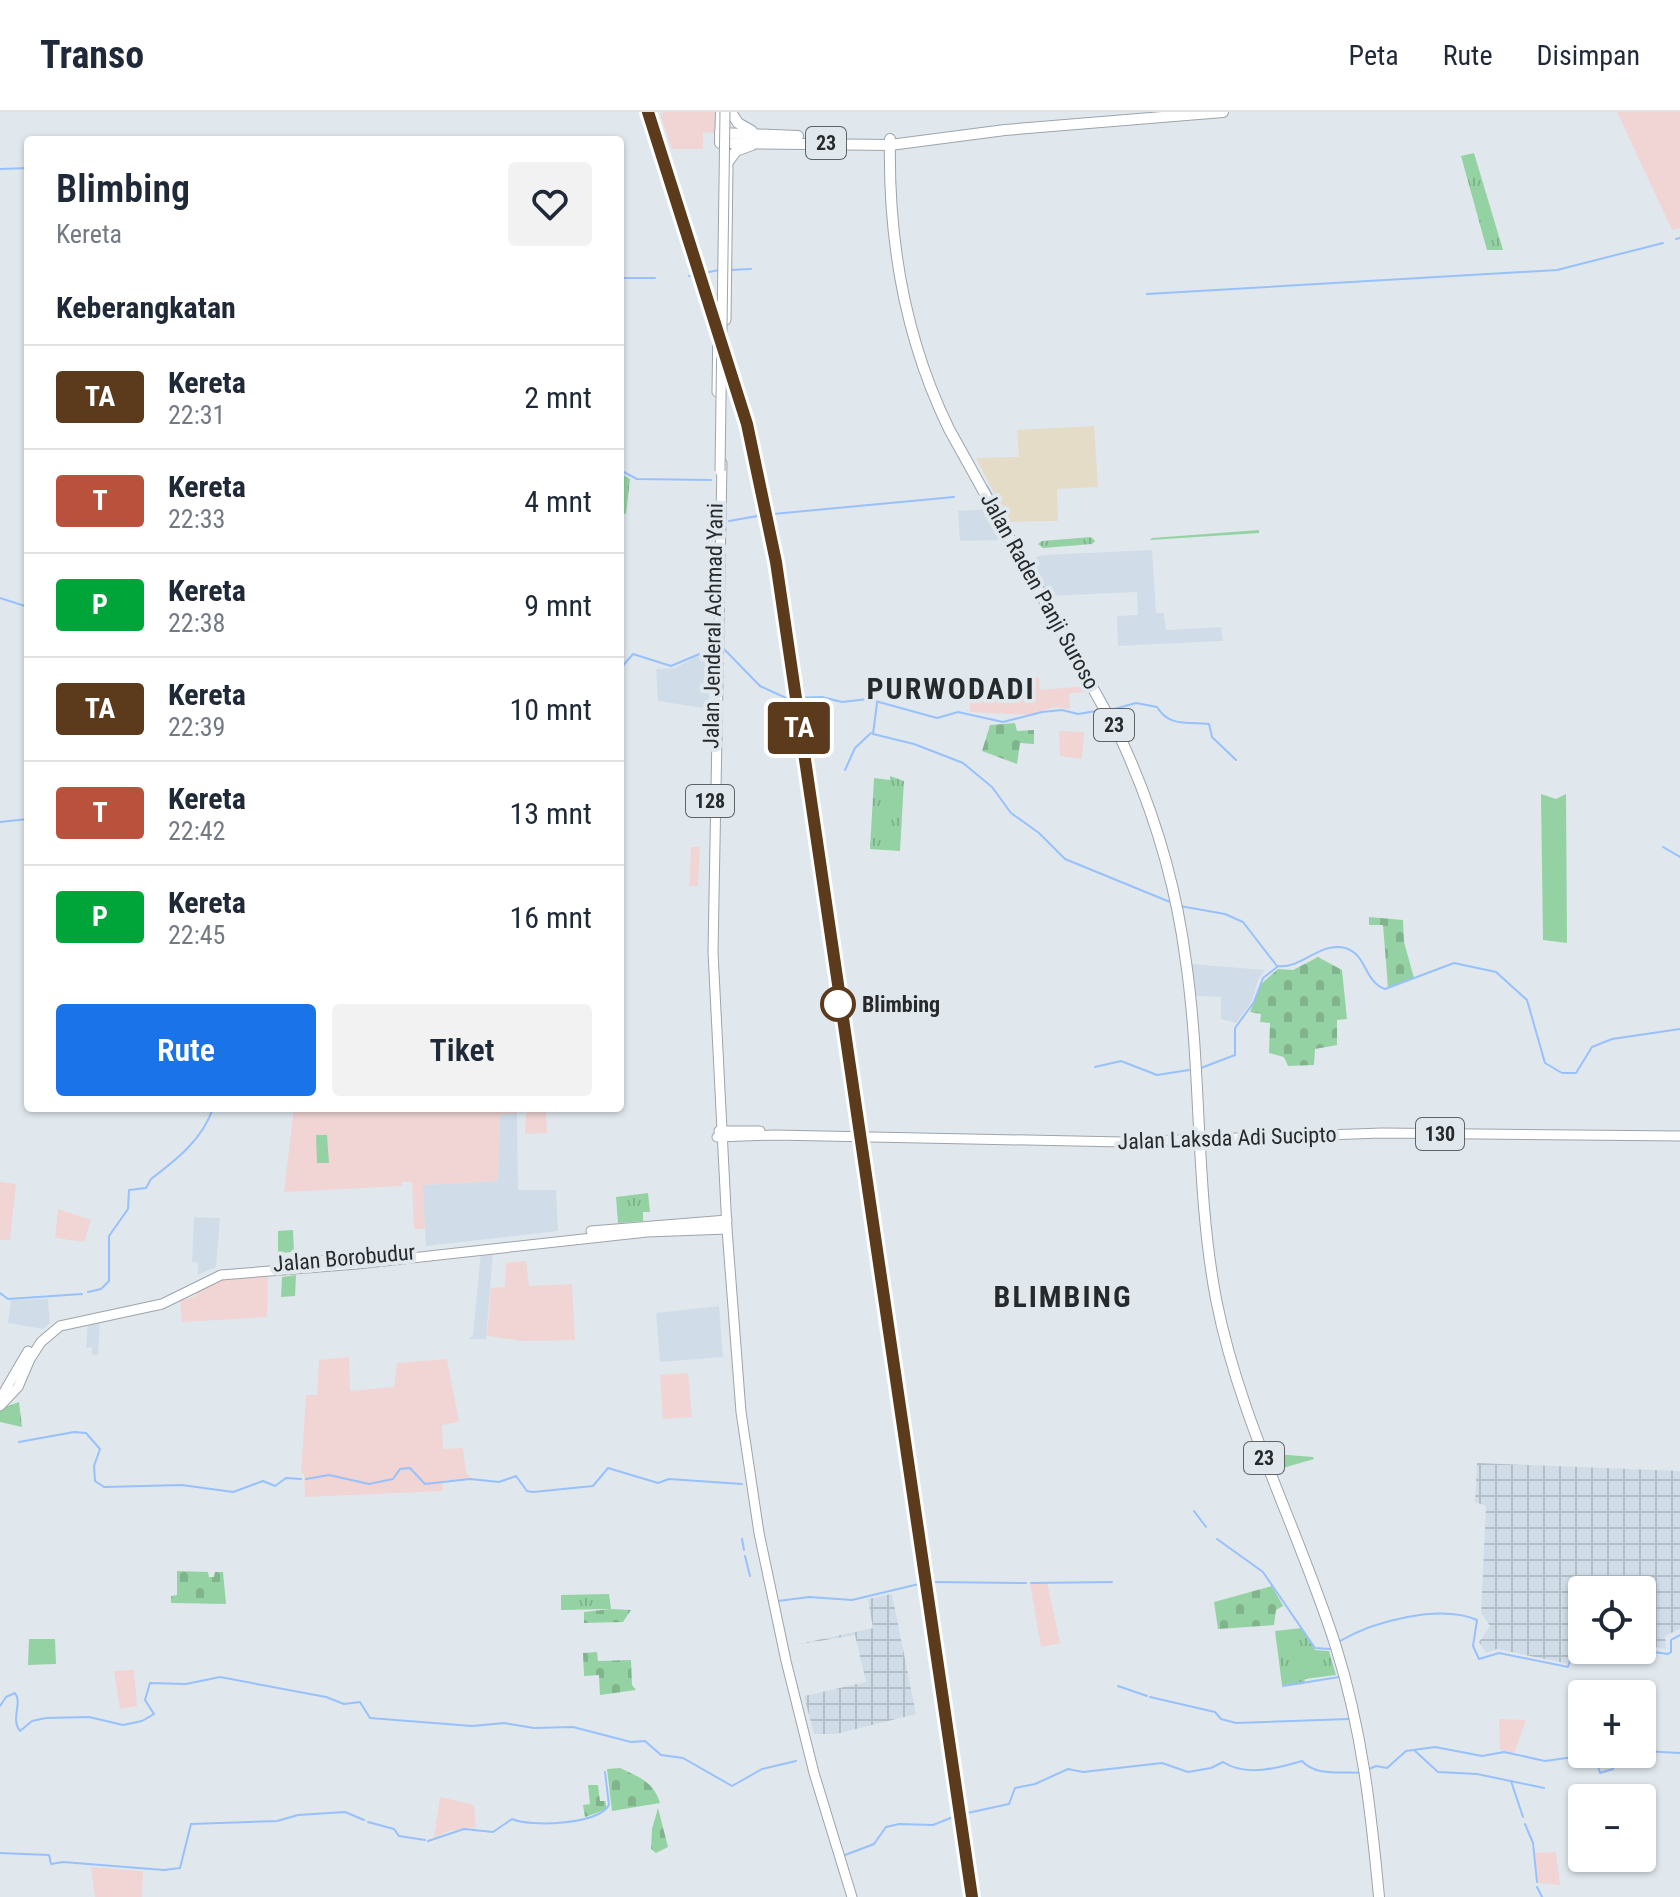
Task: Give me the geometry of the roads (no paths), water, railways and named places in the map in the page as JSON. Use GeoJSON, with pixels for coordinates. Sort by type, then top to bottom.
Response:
{"type":"FeatureCollection","features":[{"type":"Feature","properties":{"kind":"highway"},"geometry":{"type":"LineString","coordinates":[[724,138],[726,112]]}},
{"type":"Feature","properties":{"kind":"highway"},"geometry":{"type":"LineString","coordinates":[[726,112],[740,126],[761,139]]}},
{"type":"Feature","properties":{"kind":"highway"},"geometry":{"type":"LineString","coordinates":[[890,142],[1146,112]]}},
{"type":"Feature","properties":{"kind":"highway"},"geometry":{"type":"LineString","coordinates":[[890,142],[1223,112]]}},
{"type":"Feature","properties":{"kind":"highway","name":"23"},"geometry":{"type":"LineString","coordinates":[[724,138],[890,142]]}},
{"type":"Feature","properties":{"kind":"highway"},"geometry":{"type":"LineString","coordinates":[[728,162],[741,149],[761,139]]}},
{"type":"Feature","properties":{"kind":"highway","name":"Jalan Raden Panji Suroso"},"geometry":{"type":"LineString","coordinates":[[890,142],[898,264],[911,334],[932,393],[1120,737],[1148,803],[1172,890],[1187,965],[1201,1141]]}},
{"type":"Feature","properties":{"kind":"highway","name":"23"},"geometry":{"type":"LineString","coordinates":[[1201,1141],[1209,1254],[1230,1356],[1271,1477],[1335,1645],[1366,1770],[1379,1897]]}},
{"type":"Feature","properties":{"kind":"main road","name":"128"},"geometry":{"type":"LineString","coordinates":[[721,523],[726,112]]}},
{"type":"Feature","properties":{"kind":"main road","name":"Jalan Jenderal Achmad Yani"},"geometry":{"type":"LineString","coordinates":[[716,645],[715,501],[728,162],[724,138]]}},
{"type":"Feature","properties":{"kind":"main road","name":"Jalan Jenderal Achmad Yani"},"geometry":{"type":"LineString","coordinates":[[724,138],[724,272]]}},
{"type":"Feature","properties":{"kind":"main road","name":"Jalan Jenderal Achmad Yani"},"geometry":{"type":"LineString","coordinates":[[720,396],[721,523],[710,952],[723,1133],[724,1225]]}},
{"type":"Feature","properties":{"kind":"main road","name":"128"},"geometry":{"type":"LineString","coordinates":[[715,501],[720,471]]}},
{"type":"Feature","properties":{"kind":"main road","name":"Jalan Jenderal Achmad Yani"},"geometry":{"type":"LineString","coordinates":[[723,1133],[729,1349],[757,1549],[783,1675],[816,1789]]}},
{"type":"Feature","properties":{"kind":"main road","name":"Jalan Laksda Adi Sucipto"},"geometry":{"type":"LineString","coordinates":[[723,1133],[1201,1141],[1382,1133],[1680,1136]]}},
{"type":"Feature","properties":{"kind":"main road","name":"Jalan Borobudur"},"geometry":{"type":"LineString","coordinates":[[6,1395],[25,1355],[59,1320],[88,1311],[157,1300],[209,1274],[665,1227],[724,1225]]}},
{"type":"Feature","properties":{"kind":"main road","name":"Jalan Jenderal Achmad Yani"},"geometry":{"type":"LineString","coordinates":[[730,1314],[759,1533],[816,1789]]}},
{"type":"Feature","properties":{"kind":"main road"},"geometry":{"type":"LineString","coordinates":[[0,1406],[6,1395]]}},
{"type":"Feature","properties":{"kind":"main road"},"geometry":{"type":"LineString","coordinates":[[816,1789],[849,1897]]}},
{"type":"Feature","properties":{"kind":"waterway"},"geometry":{"type":"LineString","coordinates":[[0,169],[24,168]]}},
{"type":"Feature","properties":{"kind":"waterway"},"geometry":{"type":"LineString","coordinates":[[1676,239],[1680,238]]}},
{"type":"Feature","properties":{"kind":"waterway"},"geometry":{"type":"LineString","coordinates":[[1147,294],[1557,270],[1663,243]]}},
{"type":"Feature","properties":{"kind":"waterway"},"geometry":{"type":"LineString","coordinates":[[729,270],[751,269]]}},
{"type":"Feature","properties":{"kind":"waterway"},"geometry":{"type":"LineString","coordinates":[[689,276],[719,270]]}},
{"type":"Feature","properties":{"kind":"waterway"},"geometry":{"type":"LineString","coordinates":[[624,278],[655,278]]}},
{"type":"Feature","properties":{"kind":"waterway"},"geometry":{"type":"LineString","coordinates":[[624,472],[637,479],[711,480]]}},
{"type":"Feature","properties":{"kind":"waterway"},"geometry":{"type":"LineString","coordinates":[[987,486],[1010,528]]}},
{"type":"Feature","properties":{"kind":"waterway"},"geometry":{"type":"LineString","coordinates":[[773,514],[954,497]]}},
{"type":"Feature","properties":{"kind":"waterway"},"geometry":{"type":"LineString","coordinates":[[729,521],[769,514]]}},
{"type":"Feature","properties":{"kind":"waterway"},"geometry":{"type":"LineString","coordinates":[[1032,566],[1046,592]]}},
{"type":"Feature","properties":{"kind":"waterway"},"geometry":{"type":"LineString","coordinates":[[0,598],[24,606]]}},
{"type":"Feature","properties":{"kind":"waterway"},"geometry":{"type":"LineString","coordinates":[[624,664],[633,654],[671,666],[716,647]]}},
{"type":"Feature","properties":{"kind":"waterway"},"geometry":{"type":"LineString","coordinates":[[722,647],[760,686],[786,698],[822,697],[842,702],[868,699],[937,718],[958,712],[1003,722],[1042,712],[1062,710],[1078,714],[1102,710]]}},
{"type":"Feature","properties":{"kind":"waterway"},"geometry":{"type":"LineString","coordinates":[[877,703],[873,734],[914,744],[963,763],[992,787],[1011,813],[1039,833],[1065,859],[1170,902]]}},
{"type":"Feature","properties":{"kind":"waterway"},"geometry":{"type":"LineString","coordinates":[[1114,709],[1136,703],[1157,707],[1173,721],[1209,724],[1212,737],[1236,760]]}},
{"type":"Feature","properties":{"kind":"waterway"},"geometry":{"type":"LineString","coordinates":[[845,770],[855,748],[871,733]]}},
{"type":"Feature","properties":{"kind":"waterway"},"geometry":{"type":"LineString","coordinates":[[0,822],[24,819]]}},
{"type":"Feature","properties":{"kind":"waterway"},"geometry":{"type":"LineString","coordinates":[[1663,847],[1680,857]]}},
{"type":"Feature","properties":{"kind":"waterway"},"geometry":{"type":"LineString","coordinates":[[1180,906],[1225,914],[1243,922],[1277,966],[1294,964],[1327,948],[1345,948],[1358,956],[1373,980],[1385,989],[1454,963],[1496,972],[1527,1000],[1545,1063],[1562,1073],[1576,1073],[1592,1047],[1612,1039],[1680,1029]]}},
{"type":"Feature","properties":{"kind":"waterway"},"geometry":{"type":"LineString","coordinates":[[1201,1068],[1235,1055],[1235,1028],[1254,1002],[1263,978],[1277,967]]}},
{"type":"Feature","properties":{"kind":"waterway"},"geometry":{"type":"LineString","coordinates":[[1095,1067],[1121,1061],[1157,1075],[1189,1070]]}},
{"type":"Feature","properties":{"kind":"waterway"},"geometry":{"type":"LineString","coordinates":[[88,1292],[101,1289],[109,1281],[109,1236],[128,1209],[129,1190],[146,1188],[151,1179],[188,1148],[203,1130],[211,1112]]}},
{"type":"Feature","properties":{"kind":"waterway"},"geometry":{"type":"LineString","coordinates":[[0,1293],[8,1299],[82,1294]]}},
{"type":"Feature","properties":{"kind":"waterway"},"geometry":{"type":"LineString","coordinates":[[19,1442],[74,1432],[86,1433],[100,1449],[94,1466],[95,1481],[104,1487],[182,1485],[233,1492],[263,1481],[275,1486],[286,1478],[301,1479]]}},
{"type":"Feature","properties":{"kind":"waterway"},"geometry":{"type":"LineString","coordinates":[[306,1479],[329,1475],[369,1484],[393,1479],[400,1469],[410,1468],[425,1484],[470,1479],[499,1482],[516,1476],[527,1491],[533,1492],[593,1486],[608,1468],[658,1483],[669,1479],[742,1484]]}},
{"type":"Feature","properties":{"kind":"waterway"},"geometry":{"type":"LineString","coordinates":[[1194,1511],[1206,1527]]}},
{"type":"Feature","properties":{"kind":"waterway"},"geometry":{"type":"LineString","coordinates":[[742,1539],[744,1550]]}},
{"type":"Feature","properties":{"kind":"waterway"},"geometry":{"type":"LineString","coordinates":[[1217,1539],[1263,1572],[1315,1648],[1330,1649]]}},
{"type":"Feature","properties":{"kind":"waterway"},"geometry":{"type":"LineString","coordinates":[[745,1556],[750,1576]]}},
{"type":"Feature","properties":{"kind":"waterway"},"geometry":{"type":"LineString","coordinates":[[934,1582],[1026,1583]]}},
{"type":"Feature","properties":{"kind":"waterway"},"geometry":{"type":"LineString","coordinates":[[1031,1583],[1112,1582]]}},
{"type":"Feature","properties":{"kind":"waterway"},"geometry":{"type":"LineString","coordinates":[[778,1601],[809,1597],[852,1600],[923,1583]]}},
{"type":"Feature","properties":{"kind":"waterway"},"geometry":{"type":"LineString","coordinates":[[1340,1641],[1371,1627],[1407,1617],[1462,1615],[1477,1620],[1473,1646],[1479,1659],[1499,1653],[1568,1667],[1569,1664]]}},
{"type":"Feature","properties":{"kind":"waterway"},"geometry":{"type":"LineString","coordinates":[[1656,1652],[1671,1652],[1671,1640],[1680,1635]]}},
{"type":"Feature","properties":{"kind":"waterway"},"geometry":{"type":"LineString","coordinates":[[0,1706],[6,1697],[15,1693],[18,1702],[16,1721],[20,1731],[32,1721],[46,1718],[89,1717],[123,1725],[142,1721],[154,1714],[145,1700],[150,1683],[186,1684],[220,1677],[326,1697],[344,1704],[360,1702],[370,1718],[472,1726],[504,1723],[534,1728],[573,1727],[631,1742],[645,1741],[661,1755],[683,1758],[732,1786],[762,1769],[796,1761]]}},
{"type":"Feature","properties":{"kind":"waterway"},"geometry":{"type":"LineString","coordinates":[[1283,1686],[1339,1677]]}},
{"type":"Feature","properties":{"kind":"waterway"},"geometry":{"type":"LineString","coordinates":[[1118,1686],[1147,1696]]}},
{"type":"Feature","properties":{"kind":"waterway"},"geometry":{"type":"LineString","coordinates":[[1150,1697],[1215,1712],[1221,1719],[1236,1723],[1349,1719]]}},
{"type":"Feature","properties":{"kind":"waterway"},"geometry":{"type":"LineString","coordinates":[[1367,1770],[1376,1766],[1387,1768],[1406,1751],[1435,1747],[1482,1756],[1504,1752],[1545,1761],[1568,1758]]}},
{"type":"Feature","properties":{"kind":"waterway"},"geometry":{"type":"LineString","coordinates":[[1414,1750],[1438,1772],[1477,1774],[1544,1788]]}},
{"type":"Feature","properties":{"kind":"waterway"},"geometry":{"type":"LineString","coordinates":[[1656,1752],[1680,1753]]}},
{"type":"Feature","properties":{"kind":"waterway"},"geometry":{"type":"LineString","coordinates":[[845,1855],[874,1844],[886,1827],[899,1824],[933,1825],[958,1815],[1009,1804],[1015,1788],[1035,1784],[1068,1769],[1083,1772],[1162,1763],[1188,1772],[1211,1768],[1223,1762],[1232,1767],[1252,1770],[1302,1761],[1322,1771],[1362,1773]]}},
{"type":"Feature","properties":{"kind":"waterway"},"geometry":{"type":"LineString","coordinates":[[1599,1768],[1600,1773],[1613,1768]]}},
{"type":"Feature","properties":{"kind":"waterway"},"geometry":{"type":"LineString","coordinates":[[428,1841],[464,1829],[493,1832],[512,1819],[547,1823],[592,1817],[609,1805],[605,1772]]}},
{"type":"Feature","properties":{"kind":"waterway"},"geometry":{"type":"LineString","coordinates":[[1511,1781],[1523,1817]]}},
{"type":"Feature","properties":{"kind":"waterway"},"geometry":{"type":"LineString","coordinates":[[0,1853],[49,1855],[51,1864],[63,1862],[164,1870],[180,1868],[191,1824],[277,1821],[298,1815],[345,1812],[364,1820]]}},
{"type":"Feature","properties":{"kind":"waterway"},"geometry":{"type":"LineString","coordinates":[[368,1822],[394,1829],[399,1836],[425,1840]]}},
{"type":"Feature","properties":{"kind":"waterway"},"geometry":{"type":"LineString","coordinates":[[1525,1824],[1533,1843],[1537,1882]]}},
{"type":"Feature","properties":{"kind":"waterway"},"geometry":{"type":"LineString","coordinates":[[1537,1887],[1542,1897]]}},
{"type":"Feature","properties":{"kind":"railway"},"geometry":{"type":"LineString","coordinates":[[647,112],[747,424],[776,562],[972,1897]]}},
{"type":"Feature","properties":{"kind":"train","name":"TA"},"geometry":{"type":"LineString","coordinates":[[648,112],[747,424],[776,562],[871,1232],[972,1897]]}},
{"type":"Feature","properties":{"kind":"place","name":"Blimbing"},"geometry":{"type":"Point","coordinates":[838,1004]}},
{"type":"Feature","properties":{"kind":"district","name":"PURWODADI"},"geometry":{"type":"Point","coordinates":[951,688]}},
{"type":"Feature","properties":{"kind":"district","name":"BLIMBING"},"geometry":{"type":"Point","coordinates":[1063,1296]}}]}
